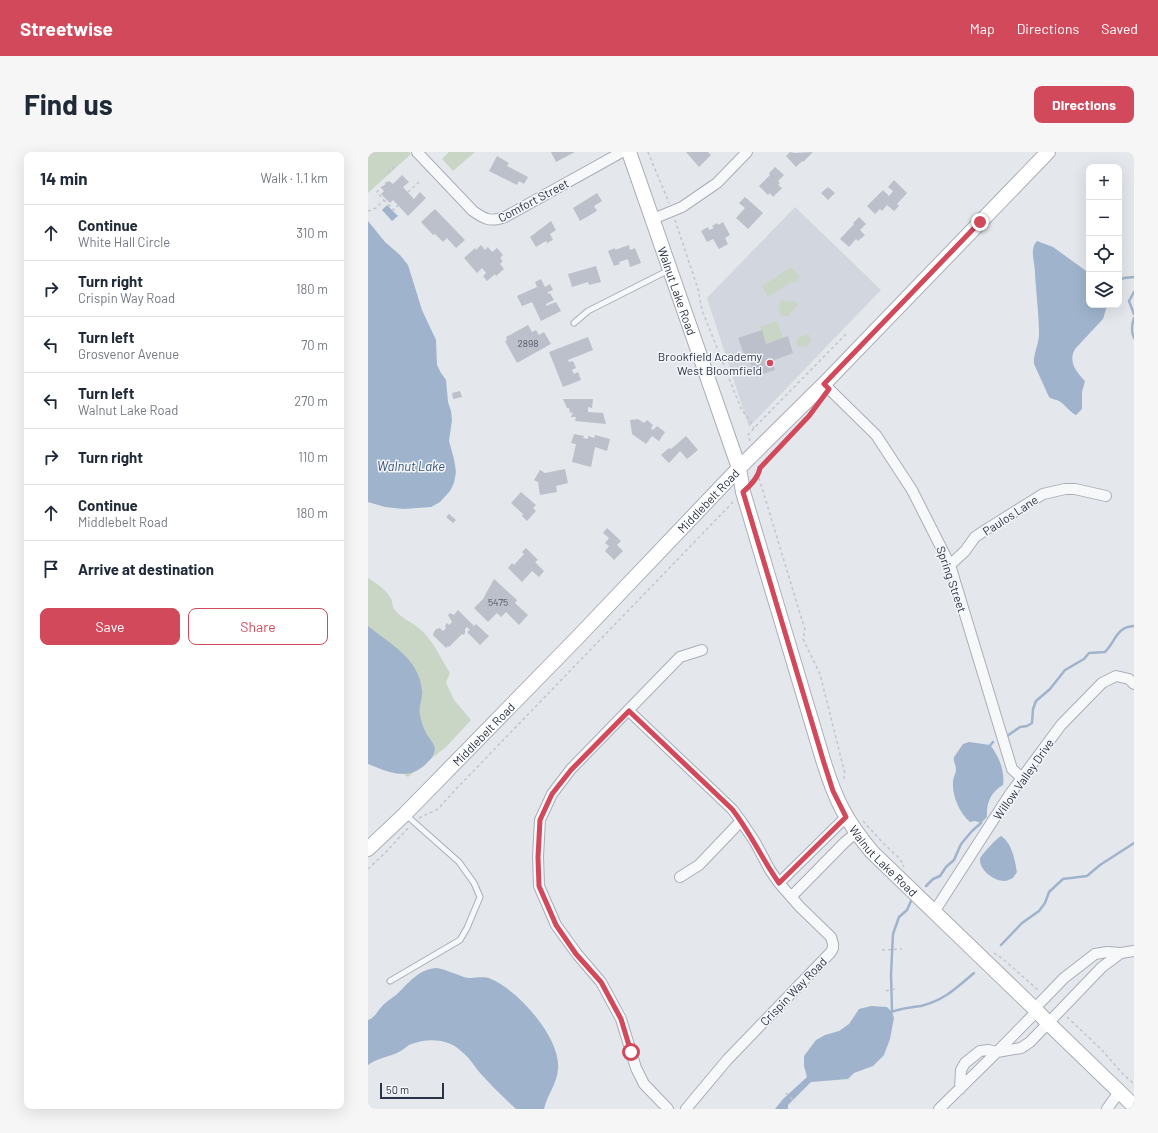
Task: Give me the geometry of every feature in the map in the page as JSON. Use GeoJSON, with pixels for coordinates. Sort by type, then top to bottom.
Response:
{"type":"FeatureCollection","features":[{"type":"Feature","properties":{"kind":"street","name":"Comfort Street"},"geometry":{"type":"LineString","coordinates":[[417,152],[473,211],[483,218],[493,221],[505,217],[622,152]]}},
{"type":"Feature","properties":{"kind":"street","name":"Walnut Lake Road"},"geometry":{"type":"LineString","coordinates":[[630,152],[739,468],[743,492],[824,763],[833,791],[846,817],[856,833],[872,852],[1036,1009],[1048,1023],[1134,1106]]}},
{"type":"Feature","properties":{"kind":"street","name":"Middlebelt Road"},"geometry":{"type":"LineString","coordinates":[[368,849],[410,818],[578,637],[753,453],[824,384],[1048,152]]}},
{"type":"Feature","properties":{"kind":"street"},"geometry":{"type":"LineString","coordinates":[[653,218],[682,207],[717,183],[744,153]]}},
{"type":"Feature","properties":{"kind":"street","name":"Spring Street"},"geometry":{"type":"LineString","coordinates":[[824,384],[876,435],[912,490],[950,565],[1012,769],[1022,778]]}},
{"type":"Feature","properties":{"kind":"street","name":"Paulos Lane"},"geometry":{"type":"LineString","coordinates":[[950,565],[965,551],[976,537],[1043,494],[1065,489],[1075,489],[1106,496]]}},
{"type":"Feature","properties":{"kind":"street"},"geometry":{"type":"LineString","coordinates":[[668,1109],[644,1084],[636,1068],[621,1019],[601,982],[576,954],[556,925],[539,886],[538,857],[540,820],[552,794],[571,770],[680,657],[702,650]]}},
{"type":"Feature","properties":{"kind":"street","name":"Willow Valley Drive"},"geometry":{"type":"LineString","coordinates":[[934,912],[1022,778],[1061,725],[1102,683],[1116,676],[1129,679],[1134,684]]}},
{"type":"Feature","properties":{"kind":"street","name":"Crispin Way Road"},"geometry":{"type":"LineString","coordinates":[[629,711],[732,809],[779,883],[790,897],[831,937],[833,944],[833,948],[727,1060],[686,1109]]}},
{"type":"Feature","properties":{"kind":"street"},"geometry":{"type":"LineString","coordinates":[[779,883],[846,817]]}},
{"type":"Feature","properties":{"kind":"street"},"geometry":{"type":"LineString","coordinates":[[680,877],[699,865],[741,821]]}},
{"type":"Feature","properties":{"kind":"street"},"geometry":{"type":"LineString","coordinates":[[790,897],[856,833]]}},
{"type":"Feature","properties":{"kind":"street"},"geometry":{"type":"LineString","coordinates":[[939,1109],[997,1052],[1064,978],[1095,954],[1134,951]]}},
{"type":"Feature","properties":{"kind":"street"},"geometry":{"type":"LineString","coordinates":[[960,1089],[961,1070],[965,1062],[980,1051],[988,1050],[997,1052],[1021,1048],[1030,1042],[1059,1010],[1102,967],[1120,953]]}},
{"type":"Feature","properties":{"kind":"street"},"geometry":{"type":"LineString","coordinates":[[1107,1109],[1120,1092]]}},
{"type":"Feature","properties":{"kind":"lane"},"geometry":{"type":"LineString","coordinates":[[574,323],[588,311],[670,270]]}},
{"type":"Feature","properties":{"kind":"lane"},"geometry":{"type":"LineString","coordinates":[[390,981],[460,940],[467,928],[480,897],[474,883],[459,862],[410,818]]}},
{"type":"Feature","properties":{"kind":"path"},"geometry":{"type":"LineString","coordinates":[[648,152],[672,211],[698,289],[702,310],[742,411],[747,416],[754,428]]}},
{"type":"Feature","properties":{"kind":"path"},"geometry":{"type":"LineString","coordinates":[[388,173],[396,166]]}},
{"type":"Feature","properties":{"kind":"path"},"geometry":{"type":"LineString","coordinates":[[389,180],[376,192],[394,210],[398,205]]}},
{"type":"Feature","properties":{"kind":"path"},"geometry":{"type":"LineString","coordinates":[[408,192],[419,182]]}},
{"type":"Feature","properties":{"kind":"path"},"geometry":{"type":"LineString","coordinates":[[368,211],[376,208],[384,200]]}},
{"type":"Feature","properties":{"kind":"path"},"geometry":{"type":"LineString","coordinates":[[843,786],[844,774],[820,674],[803,638],[805,630],[759,478],[759,473],[748,435],[846,334]]}},
{"type":"Feature","properties":{"kind":"path"},"geometry":{"type":"LineString","coordinates":[[368,869],[385,853],[410,818],[416,819],[438,809],[753,483],[759,473],[760,468],[809,416]]}},
{"type":"Feature","properties":{"kind":"path"},"geometry":{"type":"LineString","coordinates":[[861,819],[900,859]]}},
{"type":"Feature","properties":{"kind":"path"},"geometry":{"type":"LineString","coordinates":[[882,950],[902,949]]}},
{"type":"Feature","properties":{"kind":"path"},"geometry":{"type":"LineString","coordinates":[[990,951],[1003,959],[1046,997]]}},
{"type":"Feature","properties":{"kind":"path"},"geometry":{"type":"LineString","coordinates":[[886,991],[895,989]]}},
{"type":"Feature","properties":{"kind":"path"},"geometry":{"type":"LineString","coordinates":[[1059,1010],[1101,1049],[1134,1084]]}},
{"type":"Feature","properties":{"kind":"path"},"geometry":{"type":"LineString","coordinates":[[786,1093],[795,1102]]}},
{"type":"Feature","properties":{"kind":"shaded area","name":"Brookfield Academy West Bloomfield"},"geometry":{"type":"Polygon","coordinates":[[[795,207],[881,290],[749,427],[707,298],[795,207]]]}},
{"type":"Feature","properties":{"kind":"green space"},"geometry":{"type":"Polygon","coordinates":[[[368,152],[409,152],[411,154],[368,193],[368,152]]]}},
{"type":"Feature","properties":{"kind":"green space"},"geometry":{"type":"Polygon","coordinates":[[[449,152],[475,152],[453,171],[442,159],[449,152]]]}},
{"type":"Feature","properties":{"kind":"green space"},"geometry":{"type":"Polygon","coordinates":[[[791,267],[801,277],[794,283],[790,283],[768,297],[762,286],[791,267]]]}},
{"type":"Feature","properties":{"kind":"green space"},"geometry":{"type":"Polygon","coordinates":[[[782,300],[790,302],[793,300],[797,302],[797,305],[788,316],[781,316],[779,306],[782,300]]]}},
{"type":"Feature","properties":{"kind":"green space"},"geometry":{"type":"Polygon","coordinates":[[[777,321],[783,338],[766,344],[760,327],[777,321]]]}},
{"type":"Feature","properties":{"kind":"green space"},"geometry":{"type":"Polygon","coordinates":[[[809,334],[811,340],[807,346],[798,347],[796,342],[798,338],[809,334]]]}},
{"type":"Feature","properties":{"kind":"green space"},"geometry":{"type":"Polygon","coordinates":[[[368,578],[387,593],[391,599],[394,609],[398,613],[425,633],[450,673],[446,682],[454,700],[471,720],[446,747],[408,777],[368,751],[368,578]]]}},
{"type":"Feature","properties":{"kind":"water"},"geometry":{"type":"Polygon","coordinates":[[[387,205],[398,216],[392,221],[382,210],[387,205]]]}},
{"type":"Feature","properties":{"kind":"water","name":"Walnut Lake"},"geometry":{"type":"Polygon","coordinates":[[[368,221],[385,242],[400,255],[408,265],[422,310],[436,340],[437,365],[446,380],[448,402],[452,420],[449,441],[456,472],[454,483],[450,491],[440,502],[431,507],[404,509],[385,507],[368,502],[368,221]]]}},
{"type":"Feature","properties":{"kind":"water"},"geometry":{"type":"Polygon","coordinates":[[[1037,241],[1053,247],[1086,271],[1086,308],[1107,308],[1103,319],[1075,349],[1073,354],[1072,358],[1074,366],[1085,381],[1082,392],[1082,409],[1076,415],[1058,400],[1049,397],[1034,364],[1034,356],[1039,334],[1033,256],[1033,248],[1037,241]]]}},
{"type":"Feature","properties":{"kind":"water"},"geometry":{"type":"Polygon","coordinates":[[[368,626],[394,646],[410,661],[420,680],[422,694],[420,717],[425,731],[435,749],[433,756],[425,765],[411,773],[397,774],[368,764],[368,626]]]}},
{"type":"Feature","properties":{"kind":"water"},"geometry":{"type":"Polygon","coordinates":[[[969,742],[990,745],[999,759],[1003,774],[1003,785],[995,791],[990,798],[987,807],[987,817],[981,823],[975,821],[970,822],[966,818],[957,804],[953,787],[953,780],[956,772],[954,757],[963,744],[969,742]]]}},
{"type":"Feature","properties":{"kind":"water"},"geometry":{"type":"Polygon","coordinates":[[[1001,836],[1010,847],[1017,872],[1013,878],[1005,881],[1000,881],[992,877],[985,871],[980,863],[980,859],[983,854],[1001,836]]]}},
{"type":"Feature","properties":{"kind":"water"},"geometry":{"type":"Polygon","coordinates":[[[437,968],[467,978],[484,977],[491,979],[513,993],[536,1016],[553,1043],[557,1057],[557,1074],[544,1109],[516,1109],[478,1071],[464,1053],[449,1044],[436,1040],[422,1041],[409,1045],[399,1052],[368,1065],[368,1020],[373,1018],[383,1005],[396,995],[414,977],[424,971],[437,968]]]}},
{"type":"Feature","properties":{"kind":"water"},"geometry":{"type":"Polygon","coordinates":[[[871,1006],[887,1007],[892,1012],[894,1018],[890,1039],[884,1055],[873,1066],[854,1073],[848,1079],[811,1082],[788,1105],[788,1109],[775,1109],[783,1099],[807,1077],[804,1066],[804,1056],[816,1040],[825,1035],[839,1031],[849,1024],[859,1009],[871,1006]]]}},
{"type":"Feature","properties":{"kind":"building"},"geometry":{"type":"Polygon","coordinates":[[[551,152],[575,152],[556,162],[551,152]]]}},
{"type":"Feature","properties":{"kind":"building"},"geometry":{"type":"Polygon","coordinates":[[[686,152],[708,152],[711,155],[699,167],[686,152]]]}},
{"type":"Feature","properties":{"kind":"building"},"geometry":{"type":"Polygon","coordinates":[[[790,152],[813,152],[796,167],[786,156],[790,152]]]}},
{"type":"Feature","properties":{"kind":"building"},"geometry":{"type":"Polygon","coordinates":[[[497,156],[509,163],[507,166],[528,177],[524,184],[519,181],[517,185],[489,171],[497,156]]]}},
{"type":"Feature","properties":{"kind":"building"},"geometry":{"type":"Polygon","coordinates":[[[775,167],[784,175],[778,181],[780,183],[778,185],[782,188],[773,197],[770,193],[768,195],[759,186],[770,175],[769,173],[775,167]]]}},
{"type":"Feature","properties":{"kind":"building"},"geometry":{"type":"Polygon","coordinates":[[[402,175],[409,182],[403,187],[414,199],[420,192],[426,198],[408,216],[393,200],[390,203],[381,194],[384,191],[381,188],[389,181],[393,184],[402,175]]]}},
{"type":"Feature","properties":{"kind":"building"},"geometry":{"type":"Polygon","coordinates":[[[894,180],[907,193],[897,204],[899,206],[894,211],[887,205],[882,211],[880,209],[875,214],[867,206],[883,190],[889,196],[893,191],[888,187],[894,180]]]}},
{"type":"Feature","properties":{"kind":"building"},"geometry":{"type":"Polygon","coordinates":[[[828,187],[835,193],[828,200],[821,193],[828,187]]]}},
{"type":"Feature","properties":{"kind":"building"},"geometry":{"type":"Polygon","coordinates":[[[597,193],[602,201],[594,206],[597,211],[580,221],[573,208],[597,193]]]}},
{"type":"Feature","properties":{"kind":"building"},"geometry":{"type":"Polygon","coordinates":[[[745,197],[763,213],[748,229],[736,218],[745,208],[739,203],[745,197]]]}},
{"type":"Feature","properties":{"kind":"building"},"geometry":{"type":"Polygon","coordinates":[[[435,209],[465,240],[456,248],[447,238],[443,242],[435,234],[433,235],[421,222],[435,209]]]}},
{"type":"Feature","properties":{"kind":"building"},"geometry":{"type":"Polygon","coordinates":[[[859,217],[866,224],[860,230],[865,235],[858,241],[856,239],[849,247],[840,239],[859,217]]]}},
{"type":"Feature","properties":{"kind":"building"},"geometry":{"type":"Polygon","coordinates":[[[551,221],[556,230],[550,234],[553,240],[547,243],[546,241],[536,247],[530,237],[551,221]]]}},
{"type":"Feature","properties":{"kind":"building"},"geometry":{"type":"Polygon","coordinates":[[[723,222],[730,235],[725,238],[728,244],[719,249],[713,239],[707,242],[701,231],[708,227],[709,230],[714,228],[712,226],[723,222]]]}},
{"type":"Feature","properties":{"kind":"building"},"geometry":{"type":"Polygon","coordinates":[[[481,245],[485,250],[488,247],[492,252],[497,248],[503,255],[500,258],[503,261],[500,264],[504,269],[487,281],[483,276],[486,273],[482,268],[477,273],[464,258],[475,248],[476,250],[481,245]]]}},
{"type":"Feature","properties":{"kind":"building"},"geometry":{"type":"Polygon","coordinates":[[[629,245],[630,250],[635,248],[641,263],[630,267],[628,259],[619,262],[620,264],[614,266],[608,251],[629,245]]]}},
{"type":"Feature","properties":{"kind":"building"},"geometry":{"type":"Polygon","coordinates":[[[596,266],[601,282],[589,285],[588,282],[572,287],[568,274],[596,266]]]}},
{"type":"Feature","properties":{"kind":"building"},"geometry":{"type":"Polygon","coordinates":[[[541,279],[545,287],[550,284],[553,290],[548,292],[548,294],[550,293],[554,300],[546,304],[546,306],[556,302],[561,311],[541,321],[532,302],[522,306],[517,296],[537,287],[535,282],[541,279]]]}},
{"type":"Feature","properties":{"kind":"building"},"geometry":{"type":"Polygon","coordinates":[[[528,325],[532,332],[536,330],[539,335],[544,332],[551,344],[517,363],[505,341],[507,340],[506,337],[528,325]]]}},
{"type":"Feature","properties":{"kind":"building"},"geometry":{"type":"Polygon","coordinates":[[[762,330],[766,344],[788,336],[793,353],[772,361],[775,370],[755,376],[748,356],[745,357],[738,338],[762,330]]]}},
{"type":"Feature","properties":{"kind":"building"},"geometry":{"type":"Polygon","coordinates":[[[588,337],[593,350],[568,360],[569,362],[573,361],[576,368],[572,370],[574,374],[578,372],[581,380],[563,387],[549,352],[588,337]]]}},
{"type":"Feature","properties":{"kind":"building"},"geometry":{"type":"Polygon","coordinates":[[[460,391],[462,397],[453,399],[452,393],[460,391]]]}},
{"type":"Feature","properties":{"kind":"building"},"geometry":{"type":"Polygon","coordinates":[[[563,399],[593,399],[592,408],[588,407],[588,412],[603,413],[606,424],[575,421],[576,417],[571,417],[573,412],[570,413],[569,408],[567,408],[563,399]]]}},
{"type":"Feature","properties":{"kind":"building"},"geometry":{"type":"Polygon","coordinates":[[[638,419],[644,423],[647,420],[653,425],[651,428],[653,430],[657,426],[665,432],[659,441],[652,436],[646,444],[632,434],[630,420],[638,419]]]}},
{"type":"Feature","properties":{"kind":"building"},"geometry":{"type":"Polygon","coordinates":[[[574,434],[584,436],[583,438],[588,439],[588,436],[594,438],[595,435],[610,439],[607,451],[595,447],[591,467],[572,462],[576,444],[571,443],[574,434]]]}},
{"type":"Feature","properties":{"kind":"building"},"geometry":{"type":"Polygon","coordinates":[[[686,436],[698,450],[687,459],[680,451],[669,463],[661,455],[669,448],[671,449],[686,436]]]}},
{"type":"Feature","properties":{"kind":"building"},"geometry":{"type":"Polygon","coordinates":[[[565,469],[568,483],[556,486],[557,492],[540,495],[538,482],[534,480],[540,470],[545,473],[565,469]]]}},
{"type":"Feature","properties":{"kind":"building"},"geometry":{"type":"Polygon","coordinates":[[[521,492],[536,505],[533,508],[536,511],[527,521],[522,516],[523,514],[511,503],[521,492]]]}},
{"type":"Feature","properties":{"kind":"building"},"geometry":{"type":"Polygon","coordinates":[[[449,514],[456,520],[453,523],[446,517],[449,514]]]}},
{"type":"Feature","properties":{"kind":"building"},"geometry":{"type":"Polygon","coordinates":[[[607,528],[621,541],[617,545],[623,551],[614,560],[605,551],[609,546],[605,543],[609,538],[603,533],[607,528]]]}},
{"type":"Feature","properties":{"kind":"building"},"geometry":{"type":"Polygon","coordinates":[[[526,548],[538,560],[535,562],[544,571],[539,577],[532,571],[522,582],[508,568],[512,563],[514,565],[524,554],[522,552],[526,548]]]}},
{"type":"Feature","properties":{"kind":"building"},"geometry":{"type":"Polygon","coordinates":[[[494,579],[517,600],[515,603],[528,615],[519,625],[506,612],[501,617],[497,613],[488,622],[474,608],[483,599],[494,579]]]}},
{"type":"Feature","properties":{"kind":"building"},"geometry":{"type":"Polygon","coordinates":[[[458,610],[474,626],[476,624],[489,636],[480,645],[467,632],[470,630],[467,627],[464,635],[462,634],[449,647],[448,646],[446,648],[433,635],[436,629],[440,628],[443,631],[446,628],[445,626],[447,623],[449,625],[452,622],[448,615],[450,613],[454,615],[458,610]]]}},
{"type":"Feature","properties":{"kind":"waterway"},"geometry":{"type":"LineString","coordinates":[[1122,279],[1134,277]]}},
{"type":"Feature","properties":{"kind":"waterway"},"geometry":{"type":"LineString","coordinates":[[1134,292],[1129,301],[1134,314]]}},
{"type":"Feature","properties":{"kind":"waterway"},"geometry":{"type":"LineString","coordinates":[[1134,318],[1132,328],[1134,338]]}},
{"type":"Feature","properties":{"kind":"waterway"},"geometry":{"type":"LineString","coordinates":[[1007,736],[1020,727],[1027,726],[1032,723],[1033,709],[1036,701],[1050,689],[1065,670],[1084,659],[1089,653],[1105,652],[1123,629],[1134,626]]}},
{"type":"Feature","properties":{"kind":"waterway"},"geometry":{"type":"LineString","coordinates":[[988,748],[993,742]]}},
{"type":"Feature","properties":{"kind":"waterway"},"geometry":{"type":"LineString","coordinates":[[926,886],[933,879],[940,876],[946,867],[954,860],[961,844],[981,823],[981,821]]}},
{"type":"Feature","properties":{"kind":"waterway"},"geometry":{"type":"LineString","coordinates":[[1001,945],[1022,923],[1039,911],[1045,903],[1049,892],[1063,879],[1087,876],[1100,865],[1134,843]]}},
{"type":"Feature","properties":{"kind":"waterway"},"geometry":{"type":"LineString","coordinates":[[892,1012],[891,974],[893,934],[899,917],[907,910],[911,901]]}},
{"type":"Feature","properties":{"kind":"waterway"},"geometry":{"type":"LineString","coordinates":[[890,1013],[901,1009],[921,1006],[944,997],[974,973]]}},
{"type":"Feature","properties":{"kind":"place","name":"Brookfield Academy West Bloomfield"},"geometry":{"type":"Point","coordinates":[770,363]}},
{"type":"Feature","properties":{"kind":"route"},"geometry":{"type":"LineString","coordinates":[[631,1052],[621,1019],[601,982],[576,954],[556,925],[539,886],[538,857],[540,820],[552,794],[571,770],[629,711],[732,809],[755,842],[779,883],[846,817],[833,791],[824,763],[750,510],[743,492],[753,483],[759,473],[760,468],[809,416],[829,389],[824,384],[980,222]]}}]}
